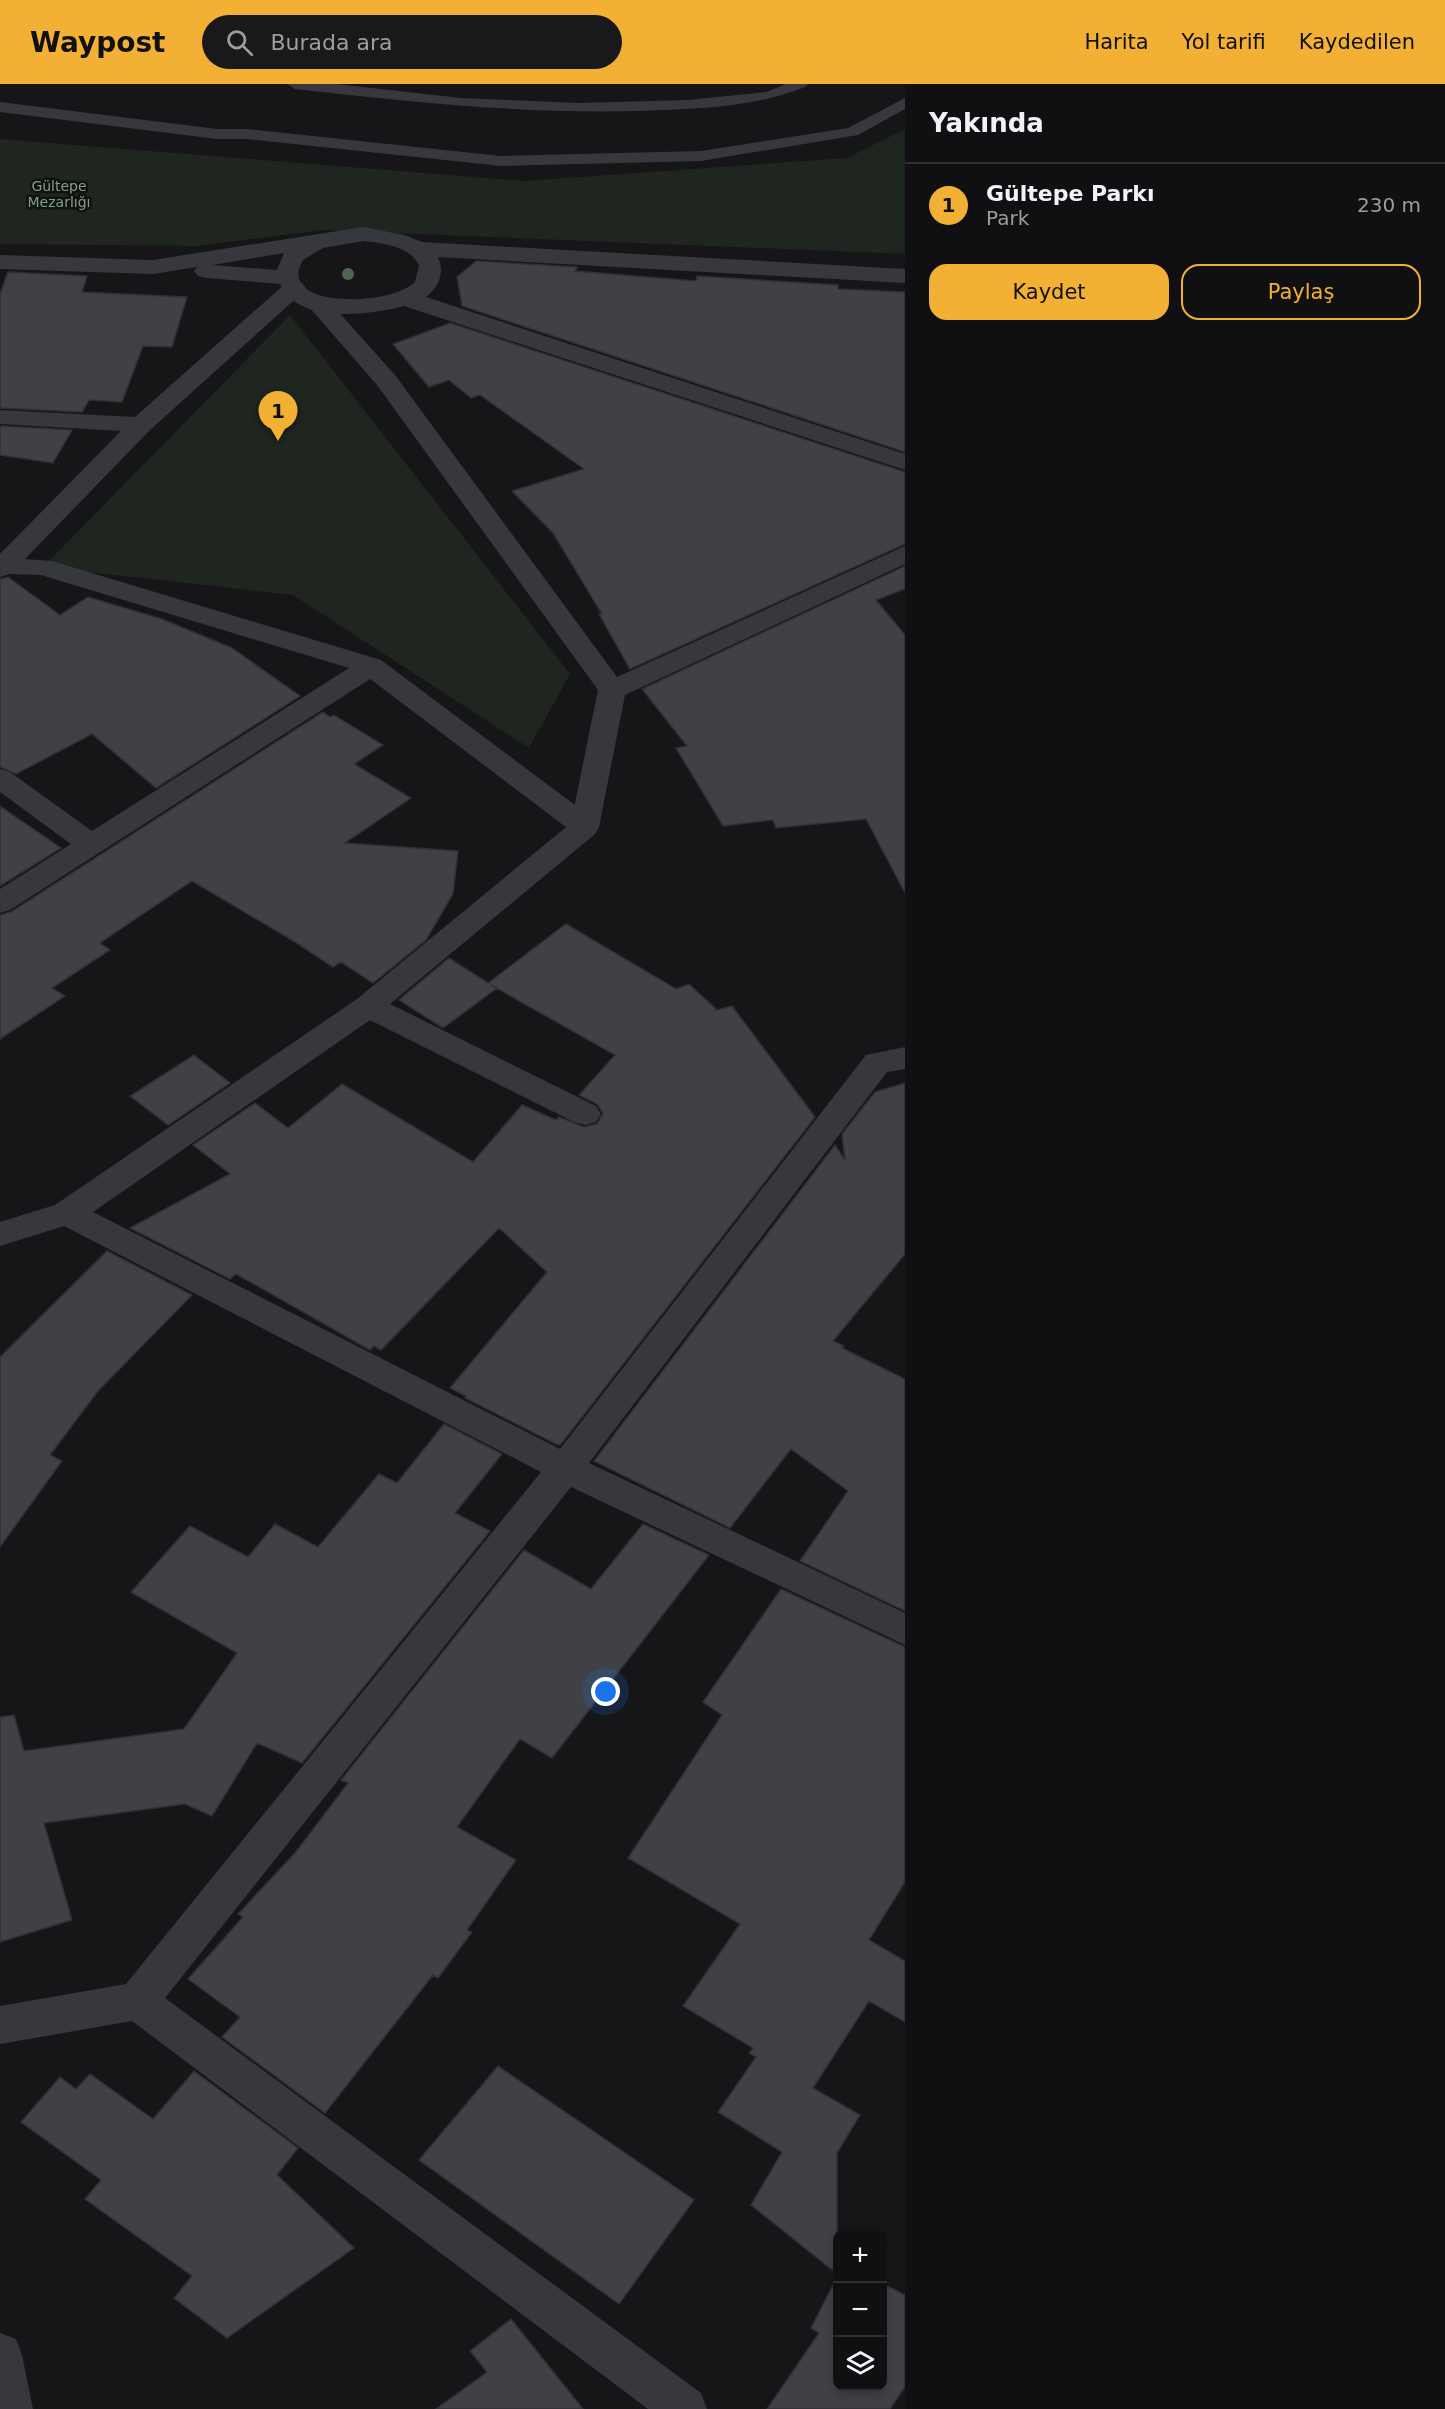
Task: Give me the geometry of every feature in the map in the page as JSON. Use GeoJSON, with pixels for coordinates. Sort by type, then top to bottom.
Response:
{"type":"FeatureCollection","features":[{"type":"Feature","properties":{"kind":"street"},"geometry":{"type":"LineString","coordinates":[[153,267],[363,234],[384,236],[418,249],[905,276]]}},
{"type":"Feature","properties":{"kind":"street"},"geometry":{"type":"LineString","coordinates":[[291,283],[288,267],[294,256],[321,240]]}},
{"type":"Feature","properties":{"kind":"street"},"geometry":{"type":"LineString","coordinates":[[318,303],[358,309],[380,307],[421,289],[431,272],[428,260],[418,249]]}},
{"type":"Feature","properties":{"kind":"street"},"geometry":{"type":"LineString","coordinates":[[0,262],[153,267],[291,283],[318,303],[386,380],[612,690],[585,826],[368,1006],[66,1213],[0,1234]]}},
{"type":"Feature","properties":{"kind":"street"},"geometry":{"type":"LineString","coordinates":[[2,567],[141,425],[291,283]]}},
{"type":"Feature","properties":{"kind":"street"},"geometry":{"type":"LineString","coordinates":[[404,298],[905,462]]}},
{"type":"Feature","properties":{"kind":"street"},"geometry":{"type":"LineString","coordinates":[[0,417],[141,425]]}},
{"type":"Feature","properties":{"kind":"street"},"geometry":{"type":"LineString","coordinates":[[612,690],[905,554]]}},
{"type":"Feature","properties":{"kind":"street"},"geometry":{"type":"LineString","coordinates":[[2,567],[43,567],[371,666],[585,826]]}},
{"type":"Feature","properties":{"kind":"street"},"geometry":{"type":"LineString","coordinates":[[0,903],[371,666]]}},
{"type":"Feature","properties":{"kind":"street"},"geometry":{"type":"LineString","coordinates":[[0,778],[91,845]]}},
{"type":"Feature","properties":{"kind":"street"},"geometry":{"type":"LineString","coordinates":[[368,1006],[585,1114]]}},
{"type":"Feature","properties":{"kind":"street"},"geometry":{"type":"LineString","coordinates":[[0,2025],[138,2001],[565,1468],[877,1063],[905,1058]]}},
{"type":"Feature","properties":{"kind":"street"},"geometry":{"type":"LineString","coordinates":[[66,1213],[565,1468],[905,1630]]}},
{"type":"Feature","properties":{"kind":"street"},"geometry":{"type":"LineString","coordinates":[[138,2001],[685,2409]]}},
{"type":"Feature","properties":{"kind":"street"},"geometry":{"type":"LineString","coordinates":[[0,2355],[11,2409]]}},
{"type":"Feature","properties":{"kind":"lane"},"geometry":{"type":"LineString","coordinates":[[295,84],[461,103],[578,108],[688,105],[769,96],[800,84]]}},
{"type":"Feature","properties":{"kind":"lane"},"geometry":{"type":"LineString","coordinates":[[0,107],[218,134],[247,134],[501,161],[701,156],[852,132],[905,103]]}},
{"type":"Feature","properties":{"kind":"green space","name":"Gültepe Mezarlığı"},"geometry":{"type":"Polygon","coordinates":[[[905,129],[905,254],[323,230],[196,246],[0,244],[0,139],[524,181],[847,158],[905,129]]]}},
{"type":"Feature","properties":{"kind":"green space"},"geometry":{"type":"Polygon","coordinates":[[[290,315],[570,674],[529,748],[293,595],[43,567],[290,315]]]}},
{"type":"Feature","properties":{"kind":"building"},"geometry":{"type":"Polygon","coordinates":[[[476,261],[577,267],[575,271],[696,281],[697,276],[838,285],[838,289],[905,292],[905,452],[462,306],[457,277],[476,261]]]}},
{"type":"Feature","properties":{"kind":"building"},"geometry":{"type":"Polygon","coordinates":[[[8,272],[87,276],[82,292],[187,297],[172,347],[143,346],[122,402],[89,400],[82,412],[0,408],[0,294],[8,272]]]}},
{"type":"Feature","properties":{"kind":"building"},"geometry":{"type":"Polygon","coordinates":[[[450,323],[905,472],[905,544],[630,669],[599,614],[602,614],[553,533],[512,491],[584,469],[480,395],[471,398],[449,380],[429,387],[393,344],[450,323]]]}},
{"type":"Feature","properties":{"kind":"building"},"geometry":{"type":"Polygon","coordinates":[[[0,426],[72,430],[53,463],[0,455],[0,426]]]}},
{"type":"Feature","properties":{"kind":"building"},"geometry":{"type":"Polygon","coordinates":[[[905,566],[905,589],[876,600],[905,635],[905,893],[866,819],[776,828],[773,820],[723,826],[676,748],[687,746],[642,689],[905,566]]]}},
{"type":"Feature","properties":{"kind":"building"},"geometry":{"type":"Polygon","coordinates":[[[8,577],[60,615],[88,597],[162,619],[232,648],[300,696],[156,788],[92,734],[16,774],[0,767],[0,579],[8,577]]]}},
{"type":"Feature","properties":{"kind":"building"},"geometry":{"type":"Polygon","coordinates":[[[323,712],[330,717],[334,715],[383,745],[354,764],[411,798],[345,843],[458,851],[453,894],[426,940],[373,983],[341,962],[333,967],[192,881],[100,943],[110,950],[52,988],[65,996],[0,1039],[0,915],[11,912],[323,712]]]}},
{"type":"Feature","properties":{"kind":"building"},"geometry":{"type":"Polygon","coordinates":[[[0,806],[61,848],[0,886],[0,806]]]}},
{"type":"Feature","properties":{"kind":"building"},"geometry":{"type":"Polygon","coordinates":[[[566,924],[676,989],[689,984],[717,1010],[732,1006],[815,1117],[558,1445],[465,1398],[466,1396],[450,1388],[547,1272],[499,1228],[381,1350],[374,1346],[370,1350],[236,1274],[230,1279],[130,1228],[230,1174],[193,1145],[255,1103],[288,1128],[342,1084],[473,1162],[522,1105],[556,1120],[559,1117],[584,1127],[597,1124],[603,1113],[597,1104],[579,1095],[615,1055],[497,988],[443,1028],[399,1000],[449,958],[488,983],[566,924]]]}},
{"type":"Feature","properties":{"kind":"building"},"geometry":{"type":"Polygon","coordinates":[[[194,1055],[230,1083],[168,1125],[130,1096],[194,1055]]]}},
{"type":"Feature","properties":{"kind":"building"},"geometry":{"type":"Polygon","coordinates":[[[905,1083],[905,1254],[833,1341],[844,1346],[842,1348],[905,1379],[905,1611],[800,1561],[848,1491],[791,1449],[730,1528],[594,1461],[835,1145],[845,1160],[842,1134],[875,1092],[905,1083]]]}},
{"type":"Feature","properties":{"kind":"building"},"geometry":{"type":"Polygon","coordinates":[[[107,1251],[192,1295],[98,1391],[50,1455],[62,1461],[0,1547],[0,1357],[107,1251]]]}},
{"type":"Feature","properties":{"kind":"building"},"geometry":{"type":"Polygon","coordinates":[[[444,1424],[502,1454],[455,1513],[490,1531],[302,1763],[257,1743],[212,1816],[185,1804],[44,1823],[72,1920],[0,1942],[0,1717],[14,1715],[24,1751],[184,1729],[237,1653],[131,1592],[190,1526],[248,1557],[275,1524],[318,1547],[379,1474],[397,1483],[444,1424]]]}},
{"type":"Feature","properties":{"kind":"building"},"geometry":{"type":"Polygon","coordinates":[[[643,1524],[709,1555],[552,1758],[520,1739],[457,1827],[516,1860],[467,1930],[472,1932],[438,1978],[433,1975],[325,2113],[222,2037],[240,2017],[188,1979],[243,1917],[238,1914],[295,1853],[348,1783],[341,1780],[524,1550],[591,1589],[643,1524]]]}},
{"type":"Feature","properties":{"kind":"building"},"geometry":{"type":"Polygon","coordinates":[[[781,1589],[905,1647],[905,1882],[869,1940],[905,1961],[905,2022],[869,2001],[813,2088],[860,2115],[837,2153],[837,2229],[833,2229],[833,2271],[751,2205],[782,2152],[718,2112],[756,2057],[749,2053],[753,2048],[683,2006],[740,1924],[628,1858],[722,1715],[703,1702],[781,1589]]]}},
{"type":"Feature","properties":{"kind":"building"},"geometry":{"type":"Polygon","coordinates":[[[498,2066],[694,2200],[619,2304],[419,2160],[498,2066]]]}},
{"type":"Feature","properties":{"kind":"building"},"geometry":{"type":"Polygon","coordinates":[[[194,2071],[298,2148],[277,2175],[354,2248],[227,2338],[174,2298],[192,2276],[85,2199],[101,2180],[21,2122],[60,2077],[76,2089],[90,2074],[153,2119],[194,2071]]]}},
{"type":"Feature","properties":{"kind":"building"},"geometry":{"type":"Polygon","coordinates":[[[833,2285],[833,2391],[887,2391],[887,2286],[905,2295],[905,2387],[890,2409],[767,2409],[819,2333],[811,2328],[833,2285]]]}},
{"type":"Feature","properties":{"kind":"building"},"geometry":{"type":"Polygon","coordinates":[[[511,2319],[583,2409],[436,2409],[487,2372],[470,2351],[511,2319]]]}},
{"type":"Feature","properties":{"kind":"place","name":"Gültepe Parkı"},"geometry":{"type":"Point","coordinates":[278,441]}}]}
